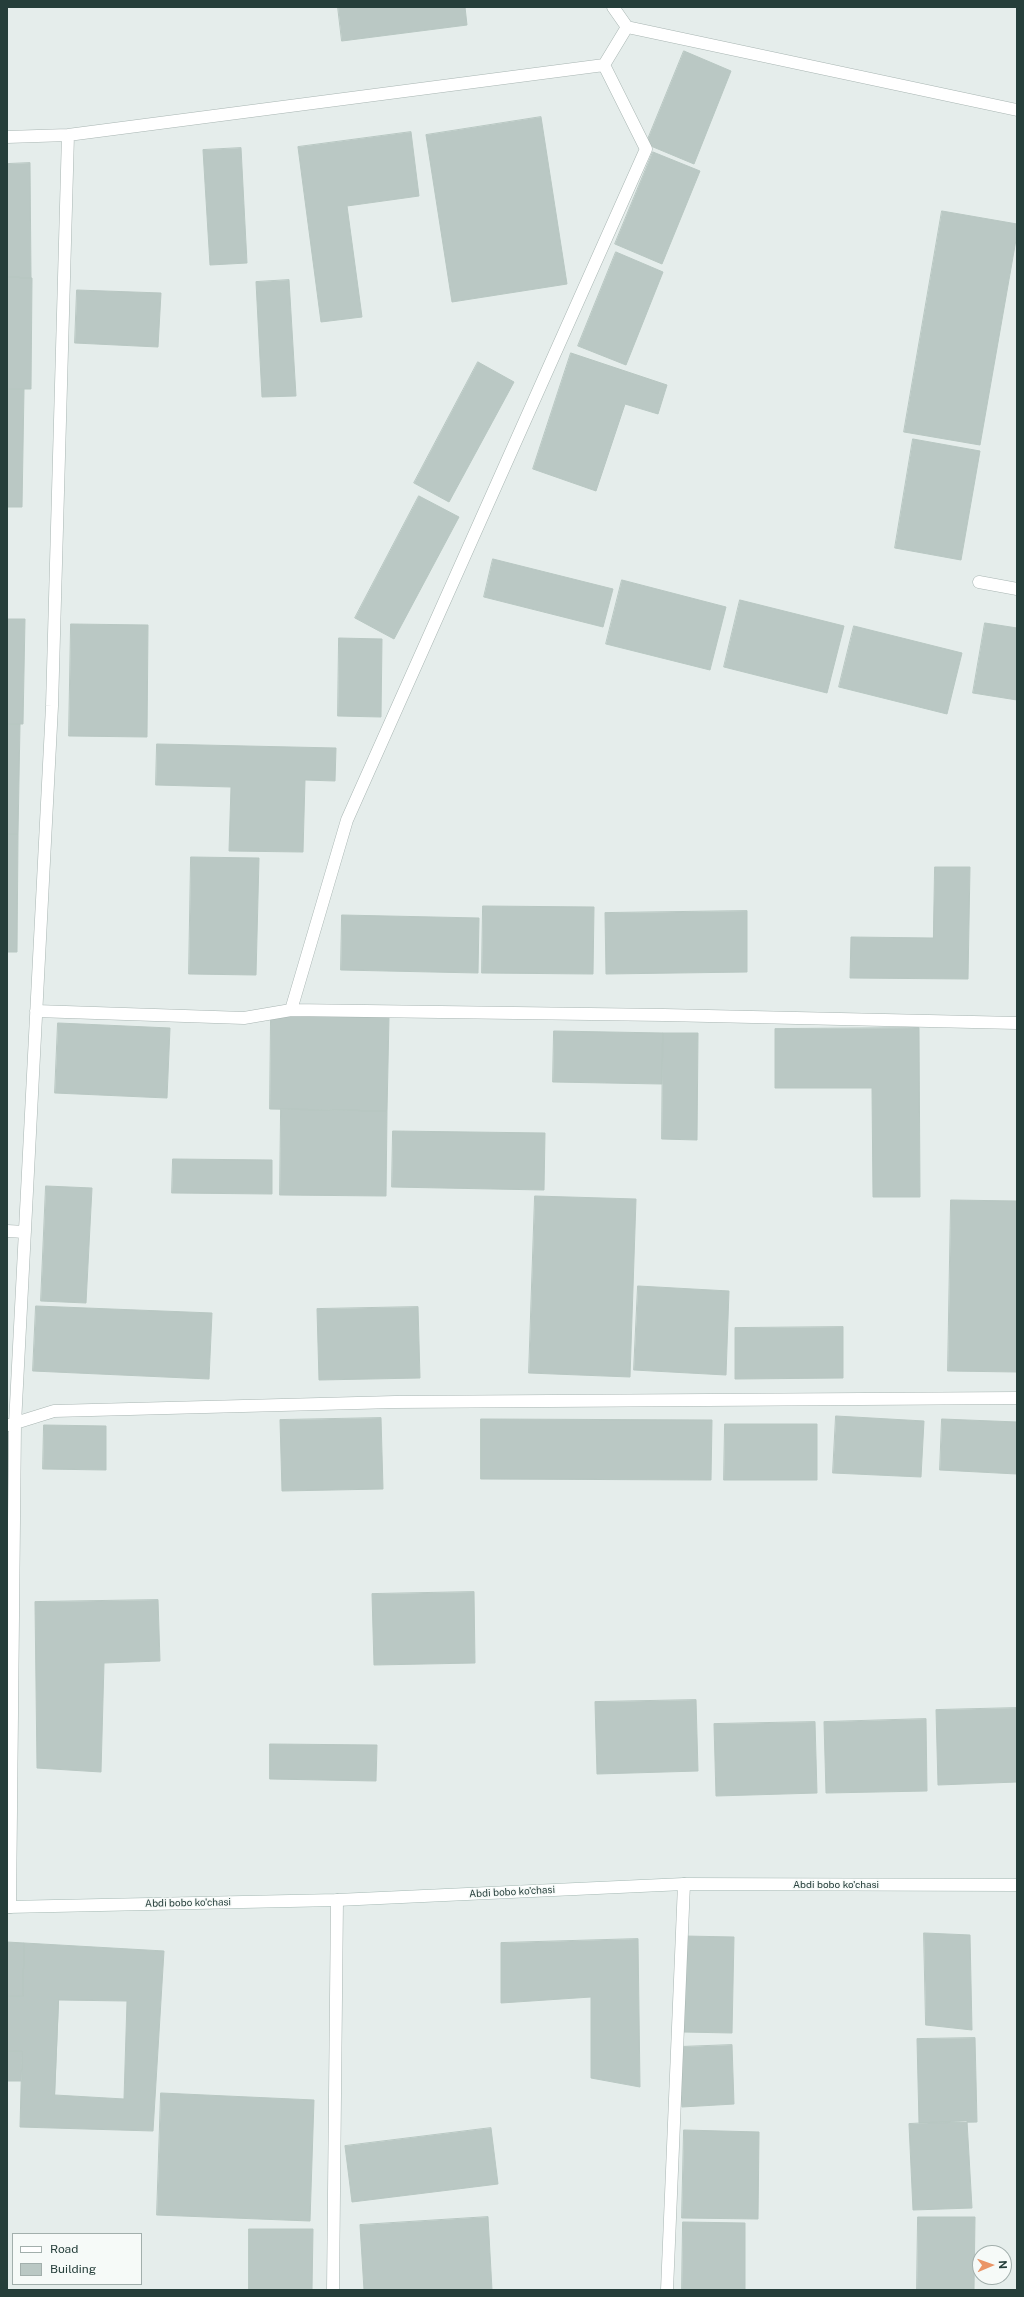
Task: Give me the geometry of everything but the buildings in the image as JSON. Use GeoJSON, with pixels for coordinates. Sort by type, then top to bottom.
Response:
{"type":"FeatureCollection","features":[{"type":"Feature","properties":{"kind":"street"},"geometry":{"type":"LineString","coordinates":[[613,7],[627,27],[1017,110]]}},
{"type":"Feature","properties":{"kind":"street"},"geometry":{"type":"LineString","coordinates":[[604,65],[627,27]]}},
{"type":"Feature","properties":{"kind":"street"},"geometry":{"type":"LineString","coordinates":[[7,137],[68,135],[604,65]]}},
{"type":"Feature","properties":{"kind":"street"},"geometry":{"type":"LineString","coordinates":[[291,1010],[346,820],[646,148],[604,65]]}},
{"type":"Feature","properties":{"kind":"street"},"geometry":{"type":"LineString","coordinates":[[8,1907],[11,1425],[25,1232],[52,706],[68,135]]}},
{"type":"Feature","properties":{"kind":"street"},"geometry":{"type":"LineString","coordinates":[[979,582],[1017,589]]}},
{"type":"Feature","properties":{"kind":"street"},"geometry":{"type":"LineString","coordinates":[[36,1011],[244,1018],[291,1010],[664,1015],[1017,1023]]}},
{"type":"Feature","properties":{"kind":"street"},"geometry":{"type":"LineString","coordinates":[[7,1231],[25,1232]]}},
{"type":"Feature","properties":{"kind":"street"},"geometry":{"type":"LineString","coordinates":[[11,1425],[54,1411],[387,1402],[1017,1398]]}},
{"type":"Feature","properties":{"kind":"street"},"geometry":{"type":"LineString","coordinates":[[667,2290],[684,1884]]}},
{"type":"Feature","properties":{"kind":"street","name":"Abdi bobo ko'chasi"},"geometry":{"type":"LineString","coordinates":[[8,1907],[337,1900],[684,1884],[1017,1885]]}},
{"type":"Feature","properties":{"kind":"street"},"geometry":{"type":"LineString","coordinates":[[333,2290],[337,1900]]}}]}
